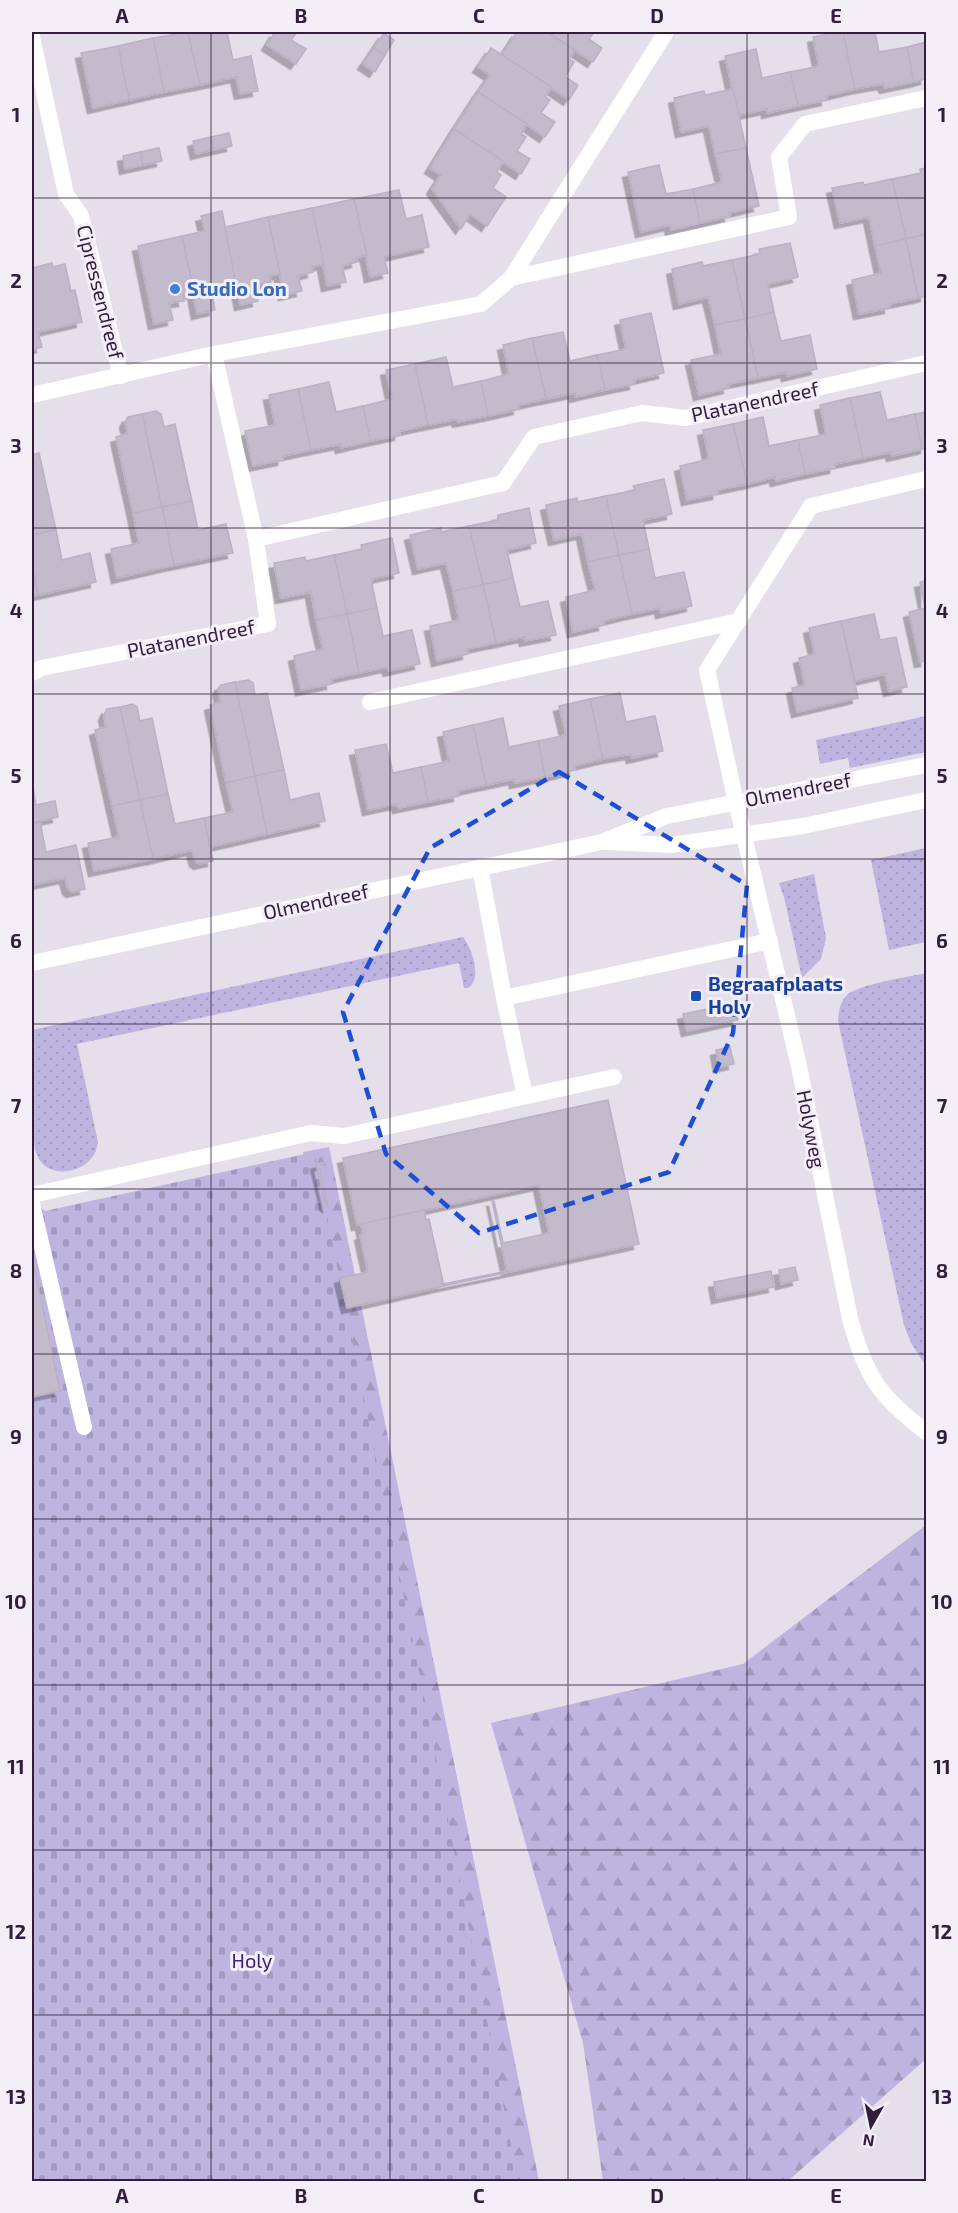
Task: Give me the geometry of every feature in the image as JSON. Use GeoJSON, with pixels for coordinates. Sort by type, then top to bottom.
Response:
{"type":"FeatureCollection","features":[{"type":"Feature","properties":{"kind":"street"},"geometry":{"type":"LineString","coordinates":[[32,394],[214,354],[481,304],[511,278],[666,32]]}},
{"type":"Feature","properties":{"kind":"street","name":"Cipressendreef"},"geometry":{"type":"LineString","coordinates":[[32,37],[66,194],[81,216],[121,376]]}},
{"type":"Feature","properties":{"kind":"street"},"geometry":{"type":"LineString","coordinates":[[511,278],[789,217],[779,157],[805,124],[927,98]]}},
{"type":"Feature","properties":{"kind":"street","name":"Platanendreef"},"geometry":{"type":"LineString","coordinates":[[32,673],[41,668],[267,624],[256,539],[214,354]]}},
{"type":"Feature","properties":{"kind":"street","name":"Platanendreef"},"geometry":{"type":"LineString","coordinates":[[256,539],[503,483],[534,437],[642,413],[686,418],[927,363]]}},
{"type":"Feature","properties":{"kind":"street"},"geometry":{"type":"LineString","coordinates":[[736,802],[707,670],[811,506],[927,479]]}},
{"type":"Feature","properties":{"kind":"street"},"geometry":{"type":"LineString","coordinates":[[370,702],[739,621]]}},
{"type":"Feature","properties":{"kind":"street","name":"Olmendreef"},"geometry":{"type":"LineString","coordinates":[[32,963],[602,842],[667,816],[927,765]]}},
{"type":"Feature","properties":{"kind":"street","name":"Olmendreef"},"geometry":{"type":"LineString","coordinates":[[602,842],[671,844],[803,826],[927,800]]}},
{"type":"Feature","properties":{"kind":"street","name":"Holyweg"},"geometry":{"type":"LineString","coordinates":[[736,802],[799,1066],[850,1319],[859,1351],[872,1380],[898,1411],[927,1432]]}},
{"type":"Feature","properties":{"kind":"street"},"geometry":{"type":"LineString","coordinates":[[480,867],[525,1096]]}},
{"type":"Feature","properties":{"kind":"street"},"geometry":{"type":"LineString","coordinates":[[504,998],[770,941]]}},
{"type":"Feature","properties":{"kind":"street"},"geometry":{"type":"LineString","coordinates":[[32,1195],[311,1133],[344,1137],[614,1077]]}},
{"type":"Feature","properties":{"kind":"street"},"geometry":{"type":"LineString","coordinates":[[32,1204],[84,1427]]}},
{"type":"Feature","properties":{"kind":"highlighted area"},"geometry":{"type":"Polygon","coordinates":[[[559,772],[747,885],[733,1033],[669,1172],[479,1233],[386,1154],[343,1012],[430,848],[559,772]]]}},
{"type":"Feature","properties":{"kind":"green space"},"geometry":{"type":"Polygon","coordinates":[[[926,716],[926,752],[850,768],[848,758],[820,764],[816,740],[926,716]]]}},
{"type":"Feature","properties":{"kind":"green space"},"geometry":{"type":"Polygon","coordinates":[[[926,848],[926,942],[889,950],[871,860],[926,848]]]}},
{"type":"Feature","properties":{"kind":"green space"},"geometry":{"type":"Polygon","coordinates":[[[814,874],[826,938],[821,959],[802,978],[779,883],[814,874]]]}},
{"type":"Feature","properties":{"kind":"green space"},"geometry":{"type":"Polygon","coordinates":[[[463,937],[475,964],[475,978],[468,988],[464,988],[459,963],[77,1044],[98,1142],[95,1153],[89,1161],[70,1171],[51,1169],[43,1164],[37,1155],[30,1111],[32,1030],[463,937]]]}},
{"type":"Feature","properties":{"kind":"green space"},"geometry":{"type":"Polygon","coordinates":[[[926,973],[926,1366],[911,1343],[904,1325],[838,1021],[843,1001],[853,991],[873,984],[926,973]]]}},
{"type":"Feature","properties":{"kind":"green space"},"geometry":{"type":"Polygon","coordinates":[[[329,1147],[539,2181],[502,2181],[466,1985],[303,1152],[329,1147]]]}},
{"type":"Feature","properties":{"kind":"green space","name":"Holy"},"geometry":{"type":"Polygon","coordinates":[[[314,1152],[425,1701],[518,2181],[32,2181],[32,1199],[45,1211],[314,1152]]]}},
{"type":"Feature","properties":{"kind":"green space"},"geometry":{"type":"Polygon","coordinates":[[[926,1525],[926,2059],[788,2181],[603,2181],[583,2043],[491,1723],[743,1664],[926,1525]]]}},
{"type":"Feature","properties":{"kind":"building"},"geometry":{"type":"Polygon","coordinates":[[[188,32],[200,85],[164,92],[153,38],[188,32]]]}},
{"type":"Feature","properties":{"kind":"building"},"geometry":{"type":"Polygon","coordinates":[[[188,32],[227,32],[233,60],[251,56],[258,91],[240,94],[236,77],[200,85],[188,32]]]}},
{"type":"Feature","properties":{"kind":"building"},"geometry":{"type":"Polygon","coordinates":[[[275,32],[297,32],[291,40],[306,49],[296,64],[267,45],[275,32]]]}},
{"type":"Feature","properties":{"kind":"building"},"geometry":{"type":"Polygon","coordinates":[[[517,32],[547,32],[575,50],[569,59],[574,62],[565,77],[578,85],[569,100],[502,55],[517,32]]]}},
{"type":"Feature","properties":{"kind":"building"},"geometry":{"type":"Polygon","coordinates":[[[547,32],[594,32],[589,39],[602,48],[593,62],[547,32]]]}},
{"type":"Feature","properties":{"kind":"building"},"geometry":{"type":"Polygon","coordinates":[[[843,32],[855,89],[826,96],[827,100],[798,106],[790,72],[819,66],[813,37],[843,32]]]}},
{"type":"Feature","properties":{"kind":"building"},"geometry":{"type":"Polygon","coordinates":[[[843,32],[875,32],[879,52],[907,47],[914,82],[885,88],[883,84],[855,89],[843,32]]]}},
{"type":"Feature","properties":{"kind":"building"},"geometry":{"type":"Polygon","coordinates":[[[384,33],[394,40],[385,55],[374,48],[384,33]]]}},
{"type":"Feature","properties":{"kind":"building"},"geometry":{"type":"Polygon","coordinates":[[[153,38],[164,92],[129,100],[118,46],[153,38]]]}},
{"type":"Feature","properties":{"kind":"building"},"geometry":{"type":"Polygon","coordinates":[[[926,42],[926,79],[914,82],[907,47],[926,42]]]}},
{"type":"Feature","properties":{"kind":"building"},"geometry":{"type":"Polygon","coordinates":[[[118,46],[129,100],[93,108],[81,53],[118,46]]]}},
{"type":"Feature","properties":{"kind":"building"},"geometry":{"type":"Polygon","coordinates":[[[374,48],[385,55],[375,72],[363,64],[374,48]]]}},
{"type":"Feature","properties":{"kind":"building"},"geometry":{"type":"Polygon","coordinates":[[[491,48],[552,87],[545,97],[550,100],[541,113],[555,122],[545,137],[478,92],[490,75],[478,67],[491,48]]]}},
{"type":"Feature","properties":{"kind":"building"},"geometry":{"type":"Polygon","coordinates":[[[756,49],[762,78],[790,72],[798,106],[767,113],[767,109],[738,115],[725,56],[756,49]]]}},
{"type":"Feature","properties":{"kind":"building"},"geometry":{"type":"Polygon","coordinates":[[[733,89],[746,148],[715,154],[709,126],[681,132],[674,98],[704,91],[705,95],[733,89]]]}},
{"type":"Feature","properties":{"kind":"building"},"geometry":{"type":"Polygon","coordinates":[[[478,92],[527,124],[521,134],[526,137],[517,151],[530,159],[521,174],[454,129],[478,92]]]}},
{"type":"Feature","properties":{"kind":"building"},"geometry":{"type":"Polygon","coordinates":[[[454,129],[503,161],[497,172],[501,175],[493,188],[506,197],[487,226],[470,214],[461,229],[432,189],[441,175],[430,168],[454,129]]]}},
{"type":"Feature","properties":{"kind":"building"},"geometry":{"type":"Polygon","coordinates":[[[229,133],[232,146],[213,150],[211,137],[229,133]]]}},
{"type":"Feature","properties":{"kind":"building"},"geometry":{"type":"Polygon","coordinates":[[[211,137],[213,150],[196,154],[193,141],[211,137]]]}},
{"type":"Feature","properties":{"kind":"building"},"geometry":{"type":"Polygon","coordinates":[[[159,148],[162,161],[143,165],[140,152],[159,148]]]}},
{"type":"Feature","properties":{"kind":"building"},"geometry":{"type":"Polygon","coordinates":[[[746,148],[759,206],[700,223],[693,189],[722,182],[715,154],[746,148]]]}},
{"type":"Feature","properties":{"kind":"building"},"geometry":{"type":"Polygon","coordinates":[[[140,152],[143,165],[125,169],[123,156],[140,152]]]}},
{"type":"Feature","properties":{"kind":"building"},"geometry":{"type":"Polygon","coordinates":[[[659,165],[666,194],[693,189],[700,223],[671,230],[670,225],[641,232],[628,172],[659,165]]]}},
{"type":"Feature","properties":{"kind":"building"},"geometry":{"type":"Polygon","coordinates":[[[926,168],[926,234],[906,239],[892,179],[921,173],[920,169],[926,168]]]}},
{"type":"Feature","properties":{"kind":"building"},"geometry":{"type":"Polygon","coordinates":[[[892,179],[906,239],[875,246],[869,217],[840,223],[832,188],[892,179]]]}},
{"type":"Feature","properties":{"kind":"building"},"geometry":{"type":"Polygon","coordinates":[[[399,190],[406,219],[422,215],[429,247],[384,257],[388,273],[370,277],[354,199],[399,190]]]}},
{"type":"Feature","properties":{"kind":"building"},"geometry":{"type":"Polygon","coordinates":[[[354,199],[367,255],[356,258],[357,262],[342,266],[346,282],[327,286],[312,208],[354,199]]]}},
{"type":"Feature","properties":{"kind":"building"},"geometry":{"type":"Polygon","coordinates":[[[312,208],[324,264],[312,267],[313,272],[298,276],[302,291],[284,295],[268,217],[312,208]]]}},
{"type":"Feature","properties":{"kind":"building"},"geometry":{"type":"Polygon","coordinates":[[[222,211],[237,283],[226,285],[227,291],[212,294],[215,310],[197,314],[182,236],[205,231],[201,216],[222,211]]]}},
{"type":"Feature","properties":{"kind":"building"},"geometry":{"type":"Polygon","coordinates":[[[268,217],[280,274],[269,276],[271,282],[255,285],[258,301],[240,305],[225,227],[268,217]]]}},
{"type":"Feature","properties":{"kind":"building"},"geometry":{"type":"Polygon","coordinates":[[[926,234],[926,296],[918,298],[906,239],[926,234]]]}},
{"type":"Feature","properties":{"kind":"building"},"geometry":{"type":"Polygon","coordinates":[[[182,236],[194,293],[183,295],[184,301],[169,303],[173,320],[154,324],[138,246],[182,236]]]}},
{"type":"Feature","properties":{"kind":"building"},"geometry":{"type":"Polygon","coordinates":[[[906,239],[918,298],[889,304],[890,308],[859,314],[852,280],[881,273],[875,246],[906,239]]]}},
{"type":"Feature","properties":{"kind":"building"},"geometry":{"type":"Polygon","coordinates":[[[790,243],[798,277],[768,284],[774,312],[745,319],[732,260],[760,254],[759,249],[790,243]]]}},
{"type":"Feature","properties":{"kind":"building"},"geometry":{"type":"Polygon","coordinates":[[[732,260],[745,319],[715,325],[708,297],[679,304],[672,269],[702,262],[703,266],[732,260]]]}},
{"type":"Feature","properties":{"kind":"building"},"geometry":{"type":"Polygon","coordinates":[[[52,263],[53,267],[65,264],[71,291],[75,290],[82,322],[38,332],[42,347],[32,350],[32,268],[52,263]]]}},
{"type":"Feature","properties":{"kind":"building"},"geometry":{"type":"Polygon","coordinates":[[[774,312],[781,341],[810,335],[817,369],[787,376],[786,372],[758,378],[745,319],[774,312]]]}},
{"type":"Feature","properties":{"kind":"building"},"geometry":{"type":"Polygon","coordinates":[[[651,313],[664,373],[634,380],[635,384],[605,390],[597,355],[626,349],[620,320],[651,313]]]}},
{"type":"Feature","properties":{"kind":"building"},"geometry":{"type":"Polygon","coordinates":[[[745,319],[758,378],[728,384],[729,388],[699,395],[691,360],[721,354],[715,325],[745,319]]]}},
{"type":"Feature","properties":{"kind":"building"},"geometry":{"type":"Polygon","coordinates":[[[563,332],[570,361],[597,355],[605,390],[575,397],[575,393],[546,399],[532,338],[563,332]]]}},
{"type":"Feature","properties":{"kind":"building"},"geometry":{"type":"Polygon","coordinates":[[[532,338],[546,399],[518,405],[519,409],[488,416],[481,381],[509,374],[503,345],[532,338]]]}},
{"type":"Feature","properties":{"kind":"building"},"geometry":{"type":"Polygon","coordinates":[[[446,357],[453,387],[481,381],[488,416],[428,425],[415,364],[446,357]]]}},
{"type":"Feature","properties":{"kind":"building"},"geometry":{"type":"Polygon","coordinates":[[[415,364],[428,425],[400,431],[400,435],[370,441],[363,406],[392,399],[386,370],[415,364]]]}},
{"type":"Feature","properties":{"kind":"building"},"geometry":{"type":"Polygon","coordinates":[[[329,382],[336,412],[363,406],[370,441],[341,448],[340,444],[311,450],[298,389],[329,382]]]}},
{"type":"Feature","properties":{"kind":"building"},"geometry":{"type":"Polygon","coordinates":[[[298,389],[311,450],[283,456],[283,460],[253,466],[245,431],[275,425],[269,395],[298,389]]]}},
{"type":"Feature","properties":{"kind":"building"},"geometry":{"type":"Polygon","coordinates":[[[880,392],[887,420],[915,414],[922,449],[892,456],[891,452],[863,458],[850,398],[880,392]]]}},
{"type":"Feature","properties":{"kind":"building"},"geometry":{"type":"Polygon","coordinates":[[[850,398],[863,458],[835,464],[835,468],[805,474],[798,440],[826,434],[820,405],[850,398]]]}},
{"type":"Feature","properties":{"kind":"building"},"geometry":{"type":"Polygon","coordinates":[[[156,411],[161,414],[164,427],[175,424],[192,501],[162,507],[142,414],[156,411]]]}},
{"type":"Feature","properties":{"kind":"building"},"geometry":{"type":"Polygon","coordinates":[[[926,412],[926,448],[922,449],[915,414],[926,412]]]}},
{"type":"Feature","properties":{"kind":"building"},"geometry":{"type":"Polygon","coordinates":[[[142,414],[162,507],[133,513],[116,437],[128,434],[125,422],[128,417],[142,414]]]}},
{"type":"Feature","properties":{"kind":"building"},"geometry":{"type":"Polygon","coordinates":[[[763,417],[769,446],[798,440],[805,474],[776,481],[775,477],[747,484],[733,424],[763,417]]]}},
{"type":"Feature","properties":{"kind":"building"},"geometry":{"type":"Polygon","coordinates":[[[733,424],[747,484],[718,490],[718,494],[687,500],[680,466],[709,459],[703,430],[733,424]]]}},
{"type":"Feature","properties":{"kind":"building"},"geometry":{"type":"Polygon","coordinates":[[[39,453],[56,530],[32,535],[32,455],[39,453]]]}},
{"type":"Feature","properties":{"kind":"building"},"geometry":{"type":"Polygon","coordinates":[[[664,479],[672,514],[643,520],[649,549],[619,555],[606,496],[635,490],[633,486],[664,479]]]}},
{"type":"Feature","properties":{"kind":"building"},"geometry":{"type":"Polygon","coordinates":[[[606,496],[619,555],[588,562],[582,534],[554,540],[546,505],[577,498],[577,502],[606,496]]]}},
{"type":"Feature","properties":{"kind":"building"},"geometry":{"type":"Polygon","coordinates":[[[192,501],[198,530],[226,524],[233,553],[174,565],[162,507],[192,501]]]}},
{"type":"Feature","properties":{"kind":"building"},"geometry":{"type":"Polygon","coordinates":[[[162,507],[174,565],[117,578],[111,549],[139,543],[133,513],[162,507]]]}},
{"type":"Feature","properties":{"kind":"building"},"geometry":{"type":"Polygon","coordinates":[[[529,508],[536,543],[507,550],[513,578],[483,585],[469,526],[498,520],[498,515],[529,508]]]}},
{"type":"Feature","properties":{"kind":"building"},"geometry":{"type":"Polygon","coordinates":[[[469,526],[483,585],[453,591],[446,563],[418,569],[410,535],[441,528],[441,532],[469,526]]]}},
{"type":"Feature","properties":{"kind":"building"},"geometry":{"type":"Polygon","coordinates":[[[56,530],[62,560],[90,553],[96,582],[38,595],[32,564],[32,535],[56,530]]]}},
{"type":"Feature","properties":{"kind":"building"},"geometry":{"type":"Polygon","coordinates":[[[392,538],[399,573],[371,579],[377,608],[347,614],[334,555],[362,549],[361,545],[392,538]]]}},
{"type":"Feature","properties":{"kind":"building"},"geometry":{"type":"Polygon","coordinates":[[[649,549],[655,578],[684,572],[692,606],[661,613],[660,608],[632,614],[619,555],[649,549]]]}},
{"type":"Feature","properties":{"kind":"building"},"geometry":{"type":"Polygon","coordinates":[[[334,555],[347,614],[316,620],[311,592],[281,598],[274,563],[305,557],[306,561],[334,555]]]}},
{"type":"Feature","properties":{"kind":"building"},"geometry":{"type":"Polygon","coordinates":[[[619,555],[632,614],[603,621],[604,625],[573,632],[566,597],[595,590],[588,562],[619,555]]]}},
{"type":"Feature","properties":{"kind":"building"},"geometry":{"type":"Polygon","coordinates":[[[32,564],[38,595],[32,596],[32,564]]]}},
{"type":"Feature","properties":{"kind":"building"},"geometry":{"type":"Polygon","coordinates":[[[513,578],[520,607],[548,601],[556,635],[525,641],[524,637],[496,643],[483,585],[513,578]]]}},
{"type":"Feature","properties":{"kind":"building"},"geometry":{"type":"Polygon","coordinates":[[[926,581],[926,661],[920,662],[909,612],[925,608],[920,582],[926,581]]]}},
{"type":"Feature","properties":{"kind":"building"},"geometry":{"type":"Polygon","coordinates":[[[483,585],[496,643],[467,649],[468,654],[437,661],[430,626],[459,620],[453,591],[483,585]]]}},
{"type":"Feature","properties":{"kind":"building"},"geometry":{"type":"Polygon","coordinates":[[[377,608],[383,636],[412,630],[420,664],[389,671],[387,667],[359,673],[347,614],[377,608]]]}},
{"type":"Feature","properties":{"kind":"building"},"geometry":{"type":"Polygon","coordinates":[[[347,614],[359,673],[331,679],[332,684],[301,690],[294,656],[323,649],[316,620],[347,614]]]}},
{"type":"Feature","properties":{"kind":"building"},"geometry":{"type":"Polygon","coordinates":[[[874,614],[880,640],[896,637],[907,687],[889,691],[885,674],[855,681],[841,621],[874,614]]]}},
{"type":"Feature","properties":{"kind":"building"},"geometry":{"type":"Polygon","coordinates":[[[841,621],[858,698],[797,712],[792,688],[805,685],[799,658],[815,654],[809,628],[841,621]]]}},
{"type":"Feature","properties":{"kind":"building"},"geometry":{"type":"Polygon","coordinates":[[[248,680],[253,683],[255,695],[267,693],[284,770],[255,776],[235,682],[248,680]]]}},
{"type":"Feature","properties":{"kind":"building"},"geometry":{"type":"Polygon","coordinates":[[[235,682],[255,776],[226,783],[210,705],[221,702],[218,689],[221,685],[235,682]]]}},
{"type":"Feature","properties":{"kind":"building"},"geometry":{"type":"Polygon","coordinates":[[[620,693],[626,722],[655,716],[663,751],[632,758],[631,754],[603,759],[590,699],[620,693]]]}},
{"type":"Feature","properties":{"kind":"building"},"geometry":{"type":"Polygon","coordinates":[[[590,699],[603,759],[574,766],[575,770],[545,777],[538,741],[566,735],[559,706],[590,699]]]}},
{"type":"Feature","properties":{"kind":"building"},"geometry":{"type":"Polygon","coordinates":[[[133,704],[137,707],[140,721],[152,718],[168,794],[140,800],[120,707],[133,704]]]}},
{"type":"Feature","properties":{"kind":"building"},"geometry":{"type":"Polygon","coordinates":[[[120,707],[140,800],[112,806],[95,730],[106,727],[104,715],[107,709],[120,707]]]}},
{"type":"Feature","properties":{"kind":"building"},"geometry":{"type":"Polygon","coordinates":[[[503,718],[509,747],[538,741],[545,777],[515,783],[514,779],[486,785],[473,725],[503,718]]]}},
{"type":"Feature","properties":{"kind":"building"},"geometry":{"type":"Polygon","coordinates":[[[473,725],[486,785],[458,791],[459,796],[428,802],[421,767],[449,761],[443,732],[473,725]]]}},
{"type":"Feature","properties":{"kind":"building"},"geometry":{"type":"Polygon","coordinates":[[[386,744],[393,773],[421,767],[428,802],[398,808],[397,804],[368,810],[355,750],[386,744]]]}},
{"type":"Feature","properties":{"kind":"building"},"geometry":{"type":"Polygon","coordinates":[[[284,770],[290,800],[319,793],[325,821],[267,834],[255,776],[284,770]]]}},
{"type":"Feature","properties":{"kind":"building"},"geometry":{"type":"Polygon","coordinates":[[[255,776],[267,834],[210,847],[204,818],[233,812],[226,783],[255,776]]]}},
{"type":"Feature","properties":{"kind":"building"},"geometry":{"type":"Polygon","coordinates":[[[32,782],[36,805],[55,801],[58,817],[32,823],[32,782]]]}},
{"type":"Feature","properties":{"kind":"building"},"geometry":{"type":"Polygon","coordinates":[[[168,794],[175,824],[204,818],[213,861],[199,864],[195,861],[192,850],[153,859],[140,800],[168,794]]]}},
{"type":"Feature","properties":{"kind":"building"},"geometry":{"type":"Polygon","coordinates":[[[140,800],[153,859],[94,871],[88,843],[119,837],[112,806],[140,800]]]}},
{"type":"Feature","properties":{"kind":"building"},"geometry":{"type":"Polygon","coordinates":[[[40,822],[46,852],[76,845],[85,889],[72,892],[68,889],[65,878],[32,885],[32,824],[40,822]]]}},
{"type":"Feature","properties":{"kind":"building"},"geometry":{"type":"Polygon","coordinates":[[[735,1003],[738,1020],[687,1031],[683,1014],[735,1003]]]}},
{"type":"Feature","properties":{"kind":"building"},"geometry":{"type":"Polygon","coordinates":[[[730,1047],[734,1064],[719,1067],[716,1050],[730,1047]]]}},
{"type":"Feature","properties":{"kind":"building"},"geometry":{"type":"Polygon","coordinates":[[[608,1100],[639,1244],[444,1286],[443,1284],[507,1271],[492,1201],[494,1201],[503,1243],[549,1233],[539,1185],[357,1225],[343,1158],[608,1100]]]}},
{"type":"Feature","properties":{"kind":"building"},"geometry":{"type":"Polygon","coordinates":[[[323,1162],[324,1164],[319,1166],[328,1207],[316,1164],[323,1162]]]}},
{"type":"Feature","properties":{"kind":"building"},"geometry":{"type":"Polygon","coordinates":[[[424,1210],[426,1220],[429,1219],[444,1286],[347,1308],[340,1278],[368,1272],[360,1235],[363,1234],[361,1224],[424,1210]]]}},
{"type":"Feature","properties":{"kind":"building"},"geometry":{"type":"Polygon","coordinates":[[[32,1257],[60,1391],[32,1397],[32,1257]]]}},
{"type":"Feature","properties":{"kind":"building"},"geometry":{"type":"Polygon","coordinates":[[[795,1267],[798,1280],[781,1284],[779,1270],[795,1267]]]}},
{"type":"Feature","properties":{"kind":"building"},"geometry":{"type":"Polygon","coordinates":[[[771,1271],[774,1287],[717,1298],[714,1282],[771,1271]]]}},
{"type":"Feature","properties":{"kind":"place","name":"Studio Lon"},"geometry":{"type":"Point","coordinates":[175,289]}},
{"type":"Feature","properties":{"kind":"place","name":"Begraafplaats Holy"},"geometry":{"type":"Point","coordinates":[696,996]}}]}
